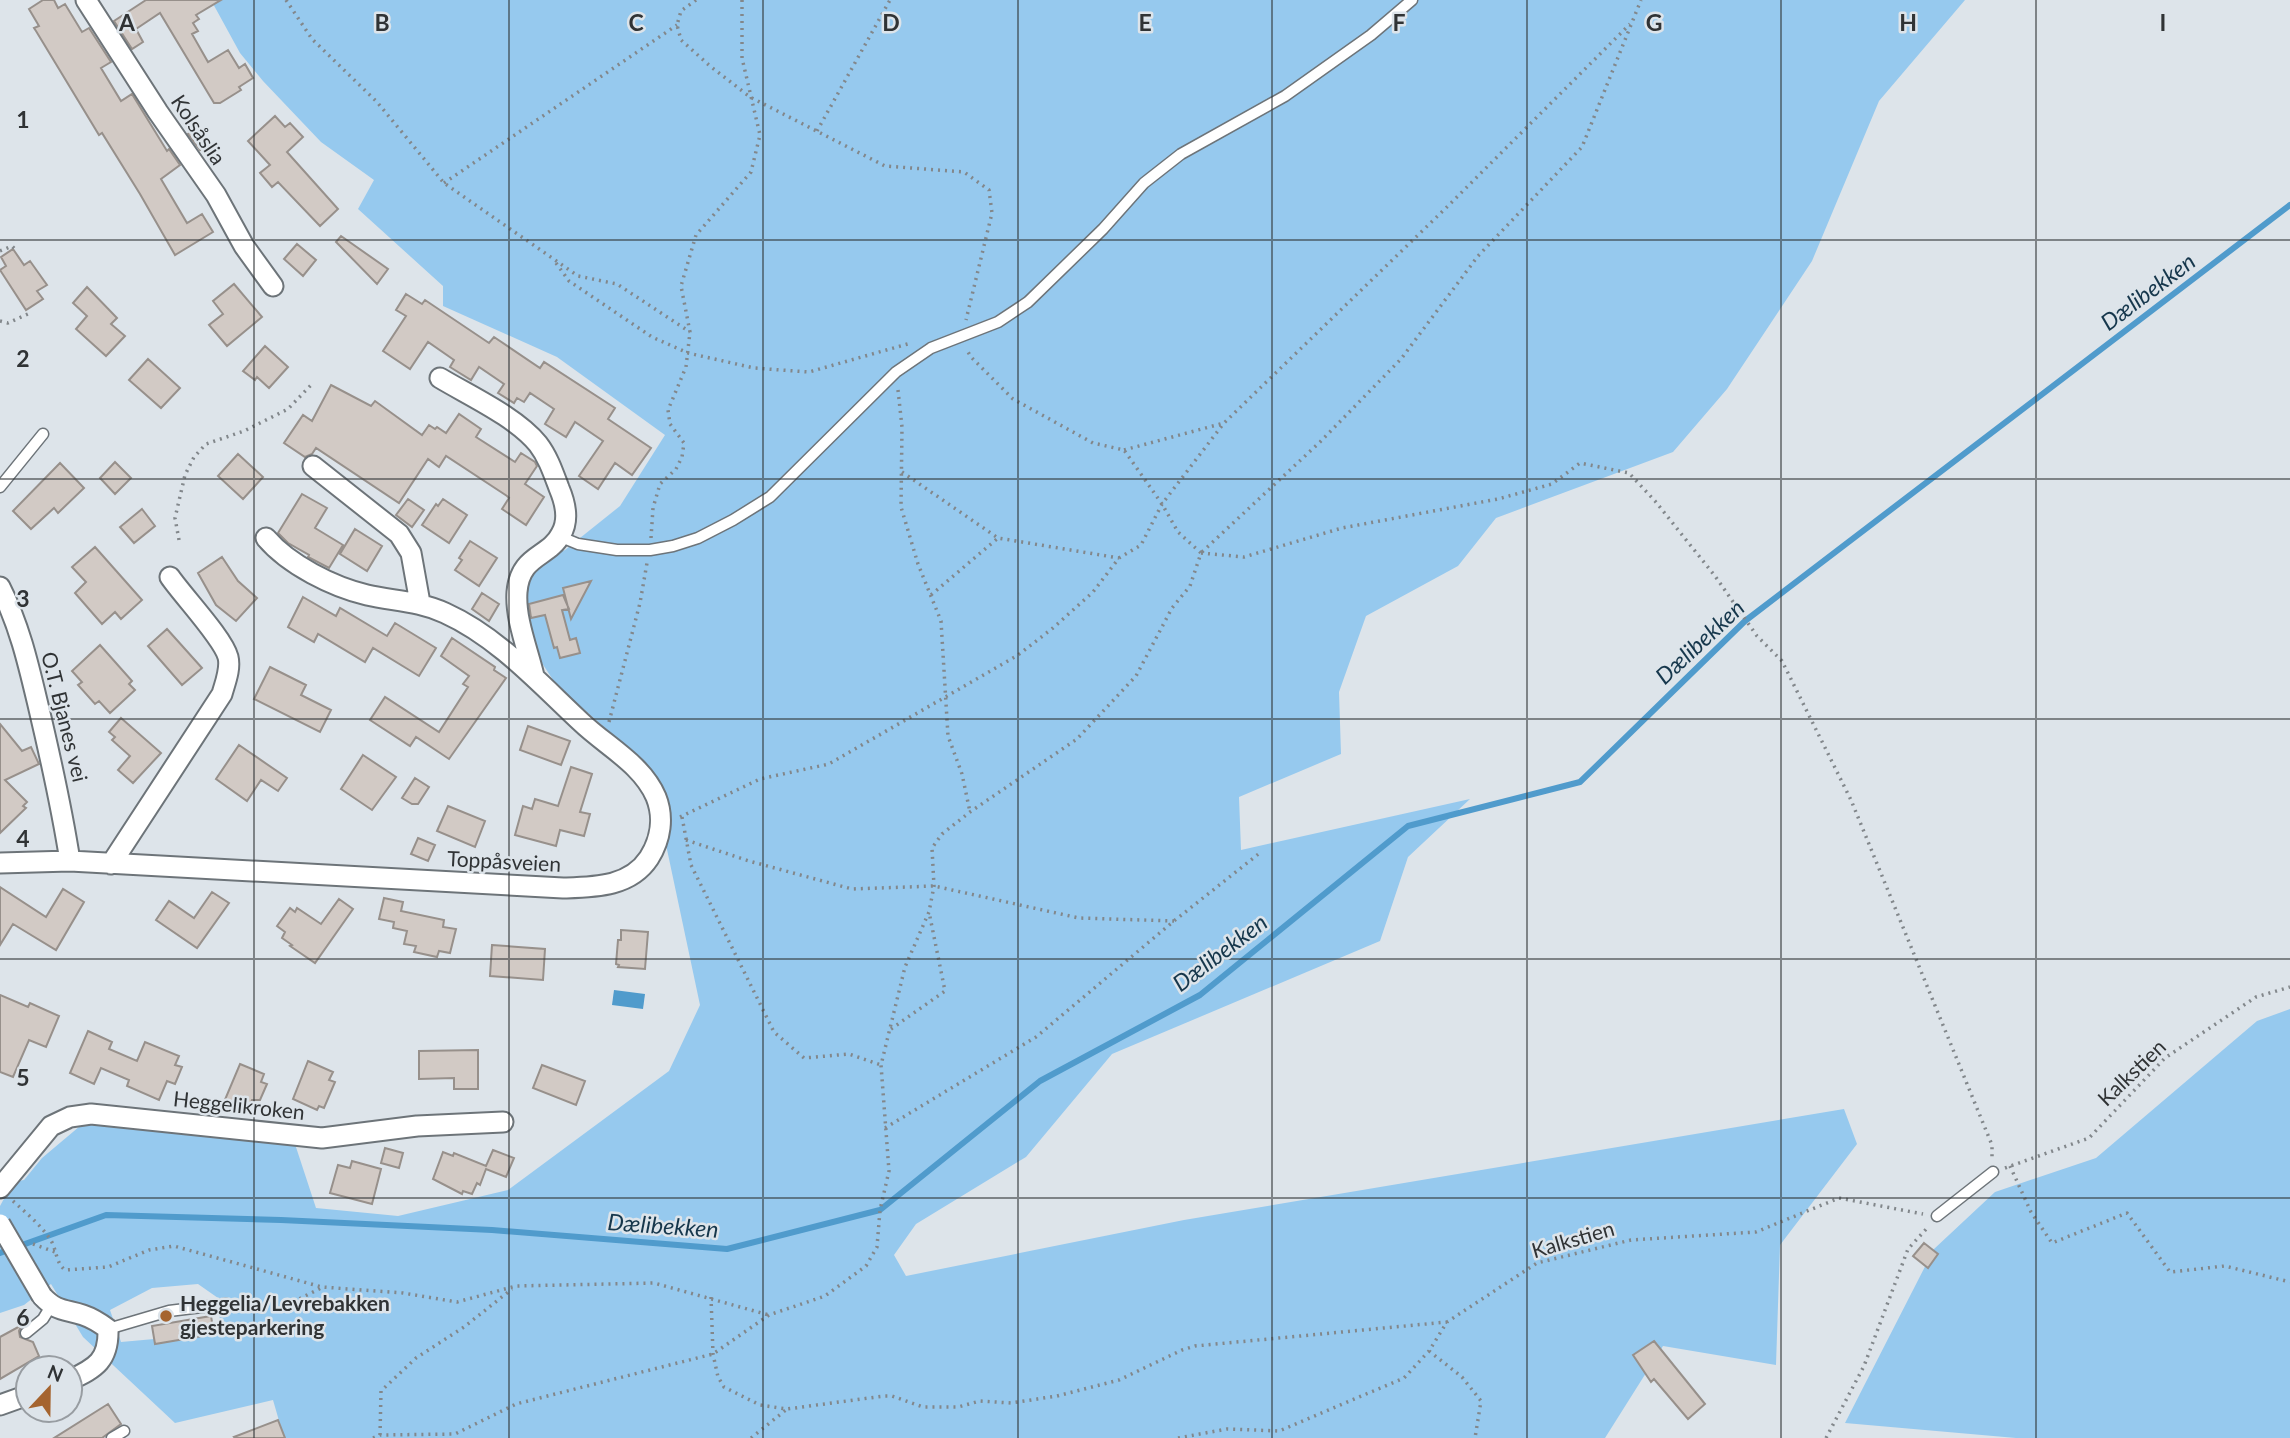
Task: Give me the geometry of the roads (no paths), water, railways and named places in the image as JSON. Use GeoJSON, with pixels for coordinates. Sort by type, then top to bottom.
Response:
{"type":"FeatureCollection","features":[{"type":"Feature","properties":{"kind":"street","name":"Kolsåslia"},"geometry":{"type":"LineString","coordinates":[[86,0],[158,112],[216,195],[244,246],[273,286]]}},
{"type":"Feature","properties":{"kind":"street"},"geometry":{"type":"LineString","coordinates":[[440,378],[510,420],[536,442],[546,456],[566,509],[561,537],[535,556],[522,573],[517,592],[519,615],[534,676]]}},
{"type":"Feature","properties":{"kind":"street"},"geometry":{"type":"LineString","coordinates":[[313,466],[399,534],[411,553],[420,603]]}},
{"type":"Feature","properties":{"kind":"street","name":"Toppåsveien"},"geometry":{"type":"LineString","coordinates":[[0,863],[70,861],[563,888],[616,883],[634,874],[652,854],[658,840],[661,812],[646,779],[583,724],[534,676],[488,639],[447,613],[420,603],[364,594],[326,579],[277,551],[266,538]]}},
{"type":"Feature","properties":{"kind":"street"},"geometry":{"type":"LineString","coordinates":[[111,864],[222,694],[228,672],[228,657],[220,643],[170,576]]}},
{"type":"Feature","properties":{"kind":"street","name":"O.T. Bjanes vei"},"geometry":{"type":"LineString","coordinates":[[0,587],[12,611],[28,661],[60,797],[70,861]]}},
{"type":"Feature","properties":{"kind":"street","name":"Heggelikroken"},"geometry":{"type":"LineString","coordinates":[[5,1192],[51,1126],[70,1117],[91,1114],[323,1138],[417,1126],[503,1122]]}},
{"type":"Feature","properties":{"kind":"street"},"geometry":{"type":"LineString","coordinates":[[0,1224],[47,1301],[63,1312],[95,1320],[107,1329],[108,1344],[104,1357],[84,1373]]}},
{"type":"Feature","properties":{"kind":"lane"},"geometry":{"type":"LineString","coordinates":[[561,537],[578,544],[617,550],[650,550],[698,538],[770,497],[896,372],[931,348],[998,322],[1028,302],[1103,229],[1144,183],[1181,154],[1285,96],[1371,35],[1412,0]]}},
{"type":"Feature","properties":{"kind":"lane"},"geometry":{"type":"LineString","coordinates":[[0,487],[43,434]]}},
{"type":"Feature","properties":{"kind":"lane"},"geometry":{"type":"LineString","coordinates":[[1937,1216],[1993,1172]]}},
{"type":"Feature","properties":{"kind":"lane"},"geometry":{"type":"LineString","coordinates":[[26,1333],[43,1319],[47,1301]]}},
{"type":"Feature","properties":{"kind":"lane"},"geometry":{"type":"LineString","coordinates":[[107,1329],[169,1311],[226,1304]]}},
{"type":"Feature","properties":{"kind":"lane"},"geometry":{"type":"LineString","coordinates":[[112,1438],[124,1431]]}},
{"type":"Feature","properties":{"kind":"waterway","name":"Dælibekken"},"geometry":{"type":"LineString","coordinates":[[0,1253],[106,1215],[492,1230],[727,1249],[880,1210],[1040,1081],[1200,995],[1408,826],[1580,782],[1745,621],[2290,205]]}},
{"type":"Feature","properties":{"kind":"place","name":"Heggelia/Levrebakken gjesteparkering"},"geometry":{"type":"Point","coordinates":[166,1316]}}]}
